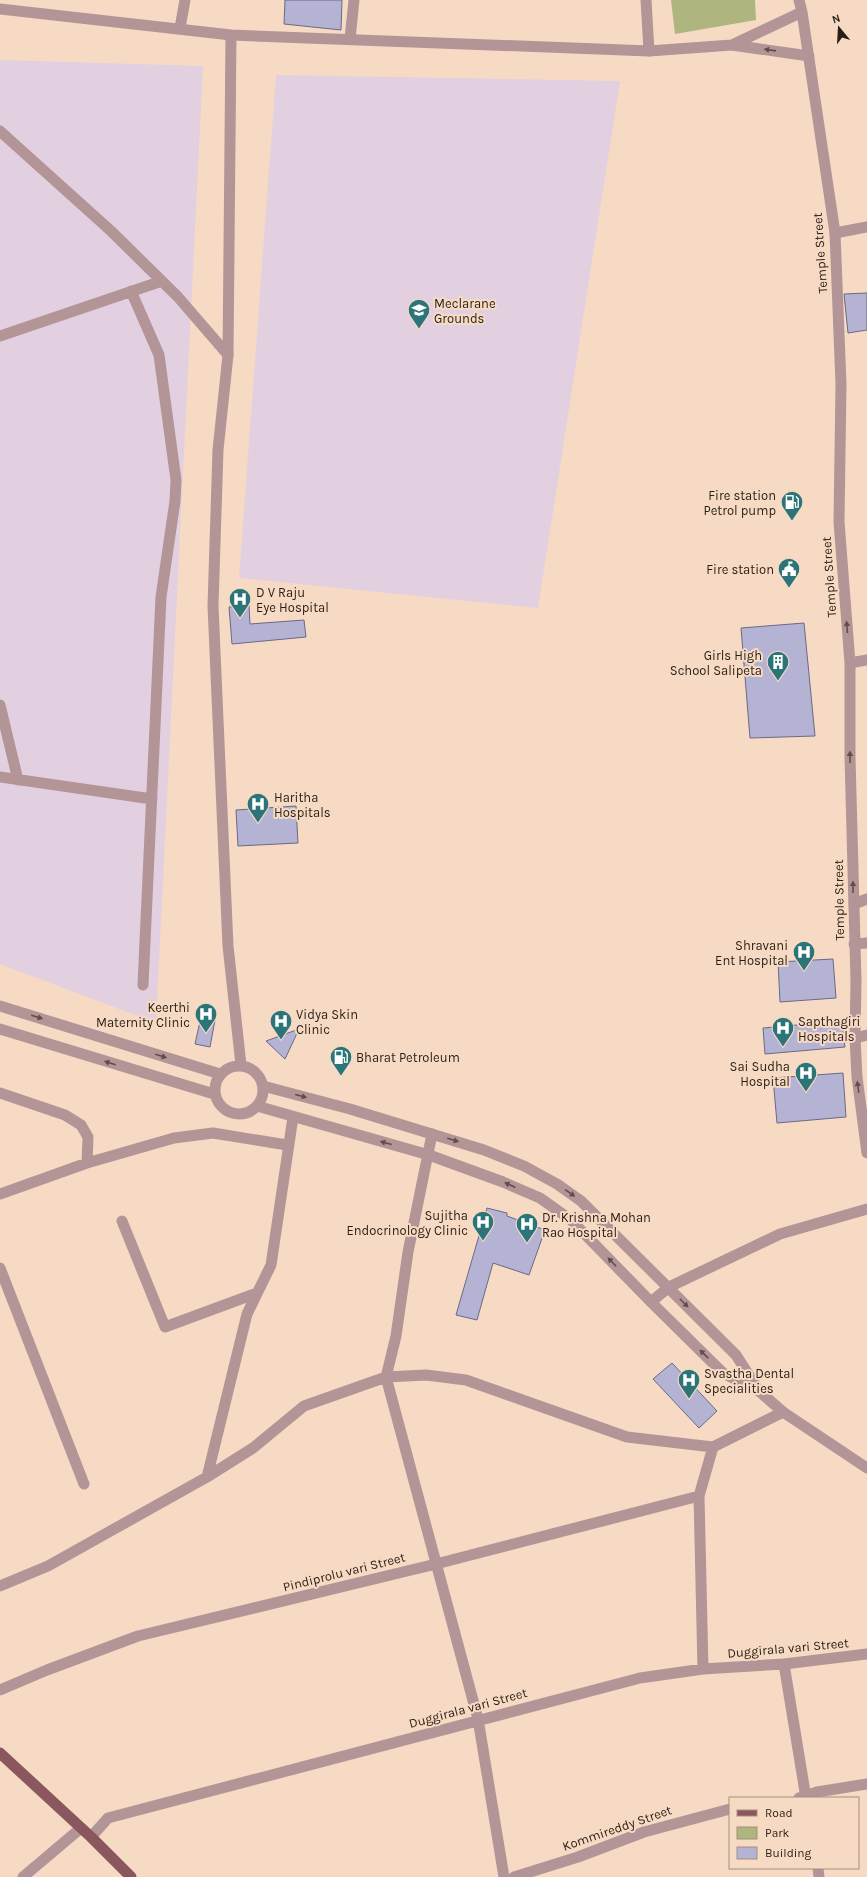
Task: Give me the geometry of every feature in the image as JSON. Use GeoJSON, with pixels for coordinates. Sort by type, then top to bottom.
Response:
{"type":"FeatureCollection","features":[{"type":"Feature","properties":{"kind":"main road"},"geometry":{"type":"LineString","coordinates":[[0,1753],[91,1837],[131,1877]]}},
{"type":"Feature","properties":{"kind":"street"},"geometry":{"type":"LineString","coordinates":[[180,28],[185,0]]}},
{"type":"Feature","properties":{"kind":"street"},"geometry":{"type":"LineString","coordinates":[[350,39],[354,0]]}},
{"type":"Feature","properties":{"kind":"street"},"geometry":{"type":"LineString","coordinates":[[646,0],[649,50]]}},
{"type":"Feature","properties":{"kind":"street","name":"Temple Street"},"geometry":{"type":"LineString","coordinates":[[799,0],[809,56],[835,233],[841,384],[839,522],[850,663],[850,757],[856,981],[854,1038],[857,1077],[865,1122],[867,1154]]}},
{"type":"Feature","properties":{"kind":"street"},"geometry":{"type":"LineString","coordinates":[[0,9],[180,28],[231,35],[649,50],[732,45],[809,56]]}},
{"type":"Feature","properties":{"kind":"street"},"geometry":{"type":"LineString","coordinates":[[732,45],[802,12]]}},
{"type":"Feature","properties":{"kind":"street"},"geometry":{"type":"LineString","coordinates":[[231,35],[228,355],[218,450],[213,606],[228,946],[241,1065]]}},
{"type":"Feature","properties":{"kind":"street"},"geometry":{"type":"LineString","coordinates":[[0,131],[111,231],[162,281],[178,297],[228,355]]}},
{"type":"Feature","properties":{"kind":"street"},"geometry":{"type":"LineString","coordinates":[[835,233],[867,227]]}},
{"type":"Feature","properties":{"kind":"street"},"geometry":{"type":"LineString","coordinates":[[0,336],[162,281]]}},
{"type":"Feature","properties":{"kind":"street"},"geometry":{"type":"LineString","coordinates":[[131,291],[159,355],[176,480],[175,501],[161,597],[143,985]]}},
{"type":"Feature","properties":{"kind":"street"},"geometry":{"type":"LineString","coordinates":[[850,663],[867,660]]}},
{"type":"Feature","properties":{"kind":"street"},"geometry":{"type":"LineString","coordinates":[[0,705],[18,780]]}},
{"type":"Feature","properties":{"kind":"street"},"geometry":{"type":"LineString","coordinates":[[0,777],[152,799]]}},
{"type":"Feature","properties":{"kind":"street"},"geometry":{"type":"LineString","coordinates":[[854,904],[867,899]]}},
{"type":"Feature","properties":{"kind":"street"},"geometry":{"type":"LineString","coordinates":[[854,944],[867,943]]}},
{"type":"Feature","properties":{"kind":"street"},"geometry":{"type":"LineString","coordinates":[[0,1006],[220,1074]]}},
{"type":"Feature","properties":{"kind":"street"},"geometry":{"type":"LineString","coordinates":[[0,1029],[214,1094]]}},
{"type":"Feature","properties":{"kind":"street"},"geometry":{"type":"LineString","coordinates":[[854,1038],[867,1036]]}},
{"type":"Feature","properties":{"kind":"street"},"geometry":{"type":"LineString","coordinates":[[241,1065],[251,1068],[260,1076],[263,1086],[263,1096],[258,1106],[248,1112],[238,1114],[227,1111],[219,1104],[214,1094],[215,1083],[220,1074],[229,1067],[241,1065]]}},
{"type":"Feature","properties":{"kind":"street"},"geometry":{"type":"LineString","coordinates":[[263,1086],[484,1150],[524,1166],[557,1184],[581,1201],[736,1355],[759,1391]]}},
{"type":"Feature","properties":{"kind":"street"},"geometry":{"type":"LineString","coordinates":[[0,1093],[65,1115],[81,1125],[88,1137],[87,1163]]}},
{"type":"Feature","properties":{"kind":"street"},"geometry":{"type":"LineString","coordinates":[[258,1106],[292,1117],[429,1155],[503,1182],[540,1198],[571,1220],[723,1373],[759,1391],[784,1412],[867,1468]]}},
{"type":"Feature","properties":{"kind":"street"},"geometry":{"type":"LineString","coordinates":[[207,1477],[247,1314],[271,1265],[292,1117]]}},
{"type":"Feature","properties":{"kind":"street"},"geometry":{"type":"LineString","coordinates":[[0,1194],[87,1163],[174,1138],[213,1133],[287,1145]]}},
{"type":"Feature","properties":{"kind":"street"},"geometry":{"type":"LineString","coordinates":[[432,1134],[429,1155],[408,1252],[396,1336],[386,1377],[478,1719],[504,1877]]}},
{"type":"Feature","properties":{"kind":"street"},"geometry":{"type":"LineString","coordinates":[[651,1302],[669,1287],[780,1234],[867,1210]]}},
{"type":"Feature","properties":{"kind":"street"},"geometry":{"type":"LineString","coordinates":[[122,1221],[165,1327],[257,1293]]}},
{"type":"Feature","properties":{"kind":"street"},"geometry":{"type":"LineString","coordinates":[[0,1268],[84,1484]]}},
{"type":"Feature","properties":{"kind":"street"},"geometry":{"type":"LineString","coordinates":[[0,1586],[48,1566],[207,1477],[253,1448],[304,1406],[386,1377],[426,1375],[466,1380],[627,1437],[712,1447],[784,1412]]}},
{"type":"Feature","properties":{"kind":"street"},"geometry":{"type":"LineString","coordinates":[[703,1669],[700,1496],[712,1447]]}},
{"type":"Feature","properties":{"kind":"street","name":"Pindiprolu vari Street"},"geometry":{"type":"LineString","coordinates":[[0,1690],[47,1670],[138,1636],[436,1564],[700,1496]]}},
{"type":"Feature","properties":{"kind":"street","name":"Duggirala vari Street"},"geometry":{"type":"LineString","coordinates":[[91,1837],[108,1818],[478,1719],[640,1678],[703,1669],[784,1664],[867,1654]]}},
{"type":"Feature","properties":{"kind":"street"},"geometry":{"type":"LineString","coordinates":[[784,1664],[803,1797]]}},
{"type":"Feature","properties":{"kind":"street"},"geometry":{"type":"LineString","coordinates":[[805,1797],[817,1792],[867,1784]]}},
{"type":"Feature","properties":{"kind":"street","name":"Kommireddy Street"},"geometry":{"type":"LineString","coordinates":[[514,1877],[578,1857],[644,1832],[729,1809]]}},
{"type":"Feature","properties":{"kind":"street"},"geometry":{"type":"LineString","coordinates":[[23,1877],[81,1828]]}},
{"type":"Feature","properties":{"kind":"shaded area"},"geometry":{"type":"Polygon","coordinates":[[[0,60],[203,66],[156,1023],[0,964],[0,60]]]}},
{"type":"Feature","properties":{"kind":"shaded area","name":"Meclarane Grounds"},"geometry":{"type":"Polygon","coordinates":[[[276,75],[620,81],[538,608],[239,578],[276,75]]]}},
{"type":"Feature","properties":{"kind":"green space"},"geometry":{"type":"Polygon","coordinates":[[[671,0],[755,0],[756,20],[675,34],[671,0]]]}},
{"type":"Feature","properties":{"kind":"building"},"geometry":{"type":"Polygon","coordinates":[[[285,0],[342,0],[341,30],[284,24],[285,0]]]}},
{"type":"Feature","properties":{"kind":"building"},"geometry":{"type":"Polygon","coordinates":[[[867,293],[867,330],[848,333],[844,294],[867,293]]]}},
{"type":"Feature","properties":{"kind":"building"},"geometry":{"type":"Polygon","coordinates":[[[249,605],[250,624],[304,620],[306,637],[232,644],[229,607],[249,605]]]}},
{"type":"Feature","properties":{"kind":"building","name":"Girls High School Salipeta"},"geometry":{"type":"Polygon","coordinates":[[[804,623],[815,736],[750,738],[741,628],[804,623]]]}},
{"type":"Feature","properties":{"kind":"building"},"geometry":{"type":"Polygon","coordinates":[[[296,806],[298,843],[238,846],[236,810],[296,806]]]}},
{"type":"Feature","properties":{"kind":"building"},"geometry":{"type":"Polygon","coordinates":[[[833,959],[836,998],[780,1002],[778,962],[833,959]]]}},
{"type":"Feature","properties":{"kind":"building"},"geometry":{"type":"Polygon","coordinates":[[[201,1017],[215,1020],[210,1047],[195,1044],[201,1017]]]}},
{"type":"Feature","properties":{"kind":"building"},"geometry":{"type":"Polygon","coordinates":[[[842,1021],[845,1047],[765,1054],[763,1028],[842,1021]]]}},
{"type":"Feature","properties":{"kind":"building"},"geometry":{"type":"Polygon","coordinates":[[[299,1029],[285,1059],[266,1041],[299,1029]]]}},
{"type":"Feature","properties":{"kind":"building"},"geometry":{"type":"Polygon","coordinates":[[[843,1073],[846,1117],[777,1123],[773,1078],[843,1073]]]}},
{"type":"Feature","properties":{"kind":"building"},"geometry":{"type":"Polygon","coordinates":[[[487,1208],[507,1213],[507,1216],[545,1230],[529,1275],[493,1263],[477,1320],[456,1315],[487,1208]]]}},
{"type":"Feature","properties":{"kind":"building"},"geometry":{"type":"Polygon","coordinates":[[[672,1363],[717,1411],[699,1428],[653,1379],[672,1363]]]}},
{"type":"Feature","properties":{"kind":"place","name":"Meclarane Grounds"},"geometry":{"type":"Point","coordinates":[419,330]}},
{"type":"Feature","properties":{"kind":"place","name":"Fire station Petrol pump"},"geometry":{"type":"Point","coordinates":[792,522]}},
{"type":"Feature","properties":{"kind":"place","name":"Fire station"},"geometry":{"type":"Point","coordinates":[789,588]}},
{"type":"Feature","properties":{"kind":"place","name":"D V Raju Eye Hospital"},"geometry":{"type":"Point","coordinates":[240,618]}},
{"type":"Feature","properties":{"kind":"place","name":"Girls High School Salipeta"},"geometry":{"type":"Point","coordinates":[778,682]}},
{"type":"Feature","properties":{"kind":"place","name":"Haritha Hospitals"},"geometry":{"type":"Point","coordinates":[258,824]}},
{"type":"Feature","properties":{"kind":"place","name":"Shravani Ent Hospital"},"geometry":{"type":"Point","coordinates":[804,972]}},
{"type":"Feature","properties":{"kind":"place","name":"Keerthi Maternity Clinic"},"geometry":{"type":"Point","coordinates":[206,1034]}},
{"type":"Feature","properties":{"kind":"place","name":"Vidya Skin Clinic"},"geometry":{"type":"Point","coordinates":[281,1040]}},
{"type":"Feature","properties":{"kind":"place","name":"Sapthagiri Hospitals"},"geometry":{"type":"Point","coordinates":[783,1048]}},
{"type":"Feature","properties":{"kind":"place","name":"Bharat Petroleum"},"geometry":{"type":"Point","coordinates":[341,1076]}},
{"type":"Feature","properties":{"kind":"place","name":"Sai Sudha Hospital"},"geometry":{"type":"Point","coordinates":[806,1092]}},
{"type":"Feature","properties":{"kind":"place","name":"Sujitha Endocrinology Clinic"},"geometry":{"type":"Point","coordinates":[483,1242]}},
{"type":"Feature","properties":{"kind":"place","name":"Dr. Krishna Mohan Rao Hospital"},"geometry":{"type":"Point","coordinates":[527,1244]}},
{"type":"Feature","properties":{"kind":"place","name":"Svastha Dental Specialities"},"geometry":{"type":"Point","coordinates":[689,1400]}}]}
